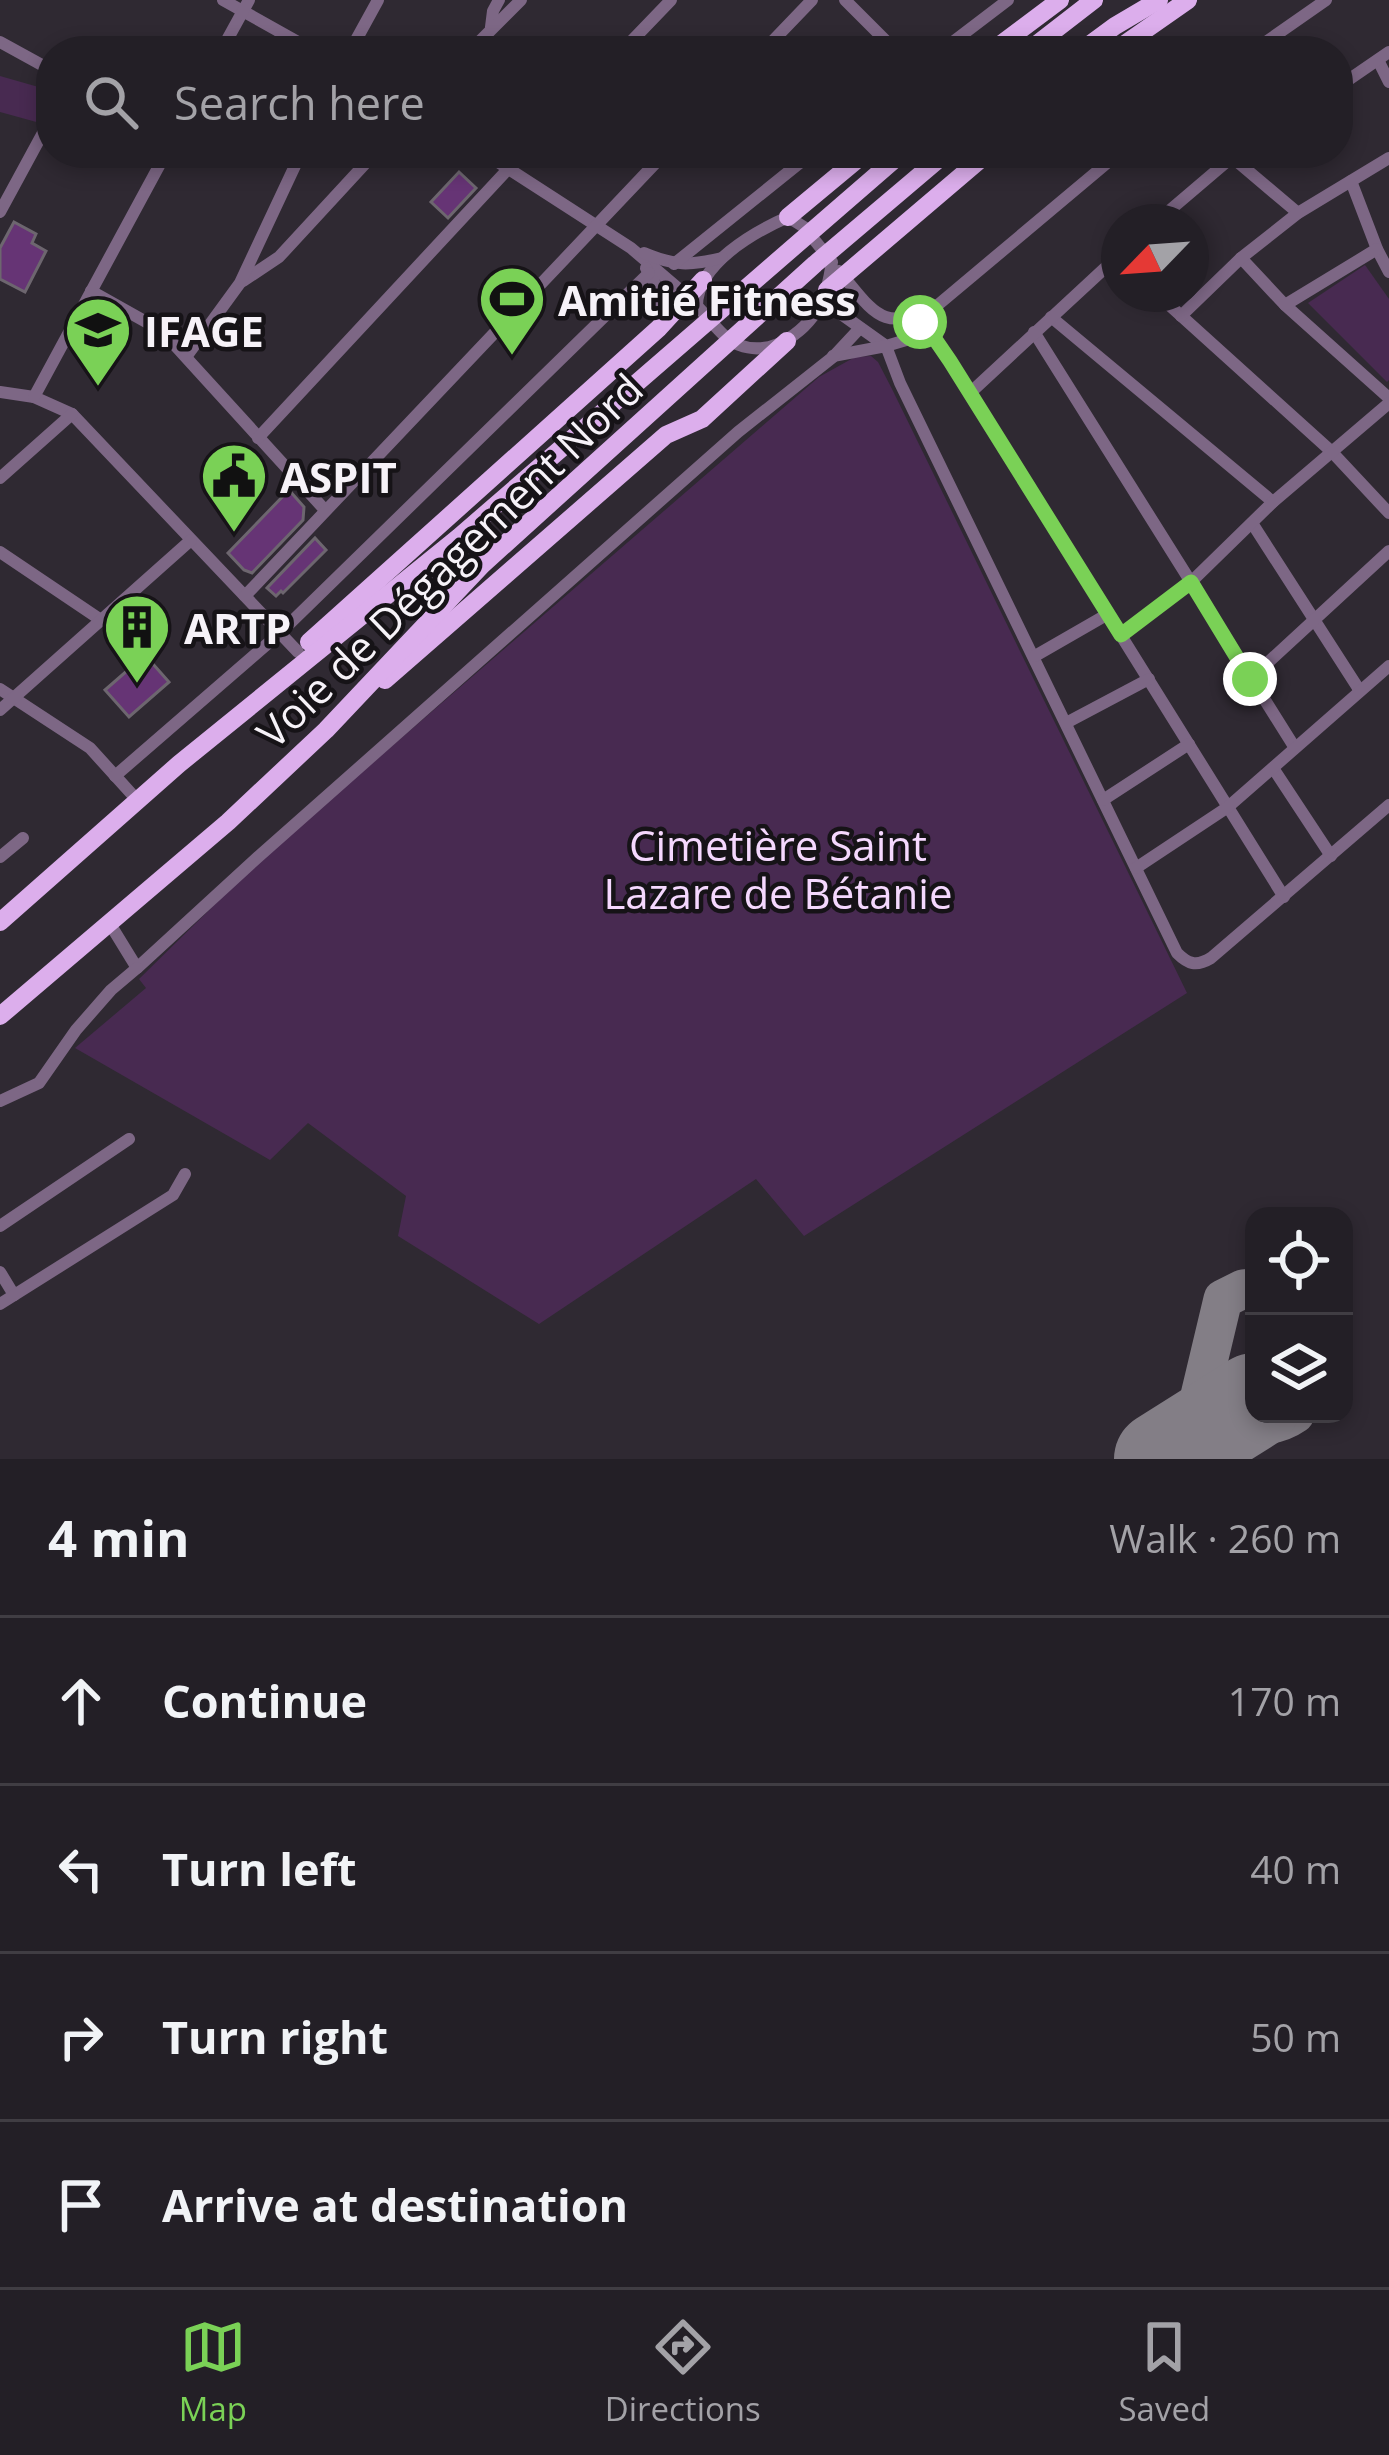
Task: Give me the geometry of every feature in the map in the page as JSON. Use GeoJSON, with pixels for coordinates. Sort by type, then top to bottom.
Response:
{"type":"FeatureCollection","features":[{"type":"Feature","properties":{"kind":"highway"},"geometry":{"type":"LineString","coordinates":[[1012,36],[1060,0]]}},
{"type":"Feature","properties":{"kind":"highway"},"geometry":{"type":"LineString","coordinates":[[1047,36],[1094,0]]}},
{"type":"Feature","properties":{"kind":"highway"},"geometry":{"type":"LineString","coordinates":[[1101,36],[1159,0]]}},
{"type":"Feature","properties":{"kind":"highway"},"geometry":{"type":"LineString","coordinates":[[1136,36],[1188,0]]}},
{"type":"Feature","properties":{"kind":"highway"},"geometry":{"type":"LineString","coordinates":[[788,217],[847,168]]}},
{"type":"Feature","properties":{"kind":"highway","name":"Voie de Dégagement Nord"},"geometry":{"type":"LineString","coordinates":[[0,922],[244,711],[459,537],[885,168]]}},
{"type":"Feature","properties":{"kind":"highway","name":"Voie de Dégagement Nord"},"geometry":{"type":"LineString","coordinates":[[0,1016],[228,822],[326,730],[482,565],[928,168]]}},
{"type":"Feature","properties":{"kind":"highway"},"geometry":{"type":"LineString","coordinates":[[825,296],[838,270],[969,168]]}},
{"type":"Feature","properties":{"kind":"highway"},"geometry":{"type":"LineString","coordinates":[[244,711],[280,668],[692,300],[703,280]]}},
{"type":"Feature","properties":{"kind":"highway"},"geometry":{"type":"LineString","coordinates":[[326,730],[666,435],[702,419],[787,341]]}},
{"type":"Feature","properties":{"kind":"street"},"geometry":{"type":"LineString","coordinates":[[223,0],[246,5],[292,36]]}},
{"type":"Feature","properties":{"kind":"street"},"geometry":{"type":"LineString","coordinates":[[358,36],[378,0]]}},
{"type":"Feature","properties":{"kind":"street"},"geometry":{"type":"LineString","coordinates":[[490,29],[499,0]]}},
{"type":"Feature","properties":{"kind":"street"},"geometry":{"type":"LineString","coordinates":[[484,36],[520,0]]}},
{"type":"Feature","properties":{"kind":"street"},"geometry":{"type":"LineString","coordinates":[[636,36],[671,0]]}},
{"type":"Feature","properties":{"kind":"street"},"geometry":{"type":"LineString","coordinates":[[845,0],[881,36]]}},
{"type":"Feature","properties":{"kind":"street"},"geometry":{"type":"LineString","coordinates":[[961,36],[1008,0]]}},
{"type":"Feature","properties":{"kind":"street"},"geometry":{"type":"LineString","coordinates":[[1274,36],[1326,0]]}},
{"type":"Feature","properties":{"kind":"street"},"geometry":{"type":"LineString","coordinates":[[777,36],[810,1]]}},
{"type":"Feature","properties":{"kind":"street"},"geometry":{"type":"LineString","coordinates":[[229,36],[246,5]]}},
{"type":"Feature","properties":{"kind":"street"},"geometry":{"type":"LineString","coordinates":[[0,42],[36,62]]}},
{"type":"Feature","properties":{"kind":"street"},"geometry":{"type":"LineString","coordinates":[[1353,77],[1384,56],[1389,82]]}},
{"type":"Feature","properties":{"kind":"street"},"geometry":{"type":"LineString","coordinates":[[0,212],[36,146]]}},
{"type":"Feature","properties":{"kind":"street"},"geometry":{"type":"LineString","coordinates":[[1181,316],[1241,258],[1298,213],[1389,158]]}},
{"type":"Feature","properties":{"kind":"street"},"geometry":{"type":"LineString","coordinates":[[34,397],[158,168]]}},
{"type":"Feature","properties":{"kind":"street"},"geometry":{"type":"LineString","coordinates":[[186,357],[239,283],[294,168]]}},
{"type":"Feature","properties":{"kind":"street"},"geometry":{"type":"LineString","coordinates":[[239,283],[279,257],[361,168]]}},
{"type":"Feature","properties":{"kind":"street"},"geometry":{"type":"LineString","coordinates":[[258,438],[508,168],[632,248],[735,344],[761,349],[787,341],[813,316],[825,296],[886,346],[1177,953],[1186,962],[1211,958],[1389,805]]}},
{"type":"Feature","properties":{"kind":"street"},"geometry":{"type":"LineString","coordinates":[[244,596],[651,168]]}},
{"type":"Feature","properties":{"kind":"street"},"geometry":{"type":"LineString","coordinates":[[674,264],[793,168]]}},
{"type":"Feature","properties":{"kind":"street"},"geometry":{"type":"LineString","coordinates":[[833,357],[902,343],[939,304],[1101,168]]}},
{"type":"Feature","properties":{"kind":"street"},"geometry":{"type":"LineString","coordinates":[[1176,204],[1216,168]]}},
{"type":"Feature","properties":{"kind":"street"},"geometry":{"type":"LineString","coordinates":[[1247,168],[1298,213]]}},
{"type":"Feature","properties":{"kind":"street"},"geometry":{"type":"LineString","coordinates":[[1351,181],[1389,272]]}},
{"type":"Feature","properties":{"kind":"street"},"geometry":{"type":"LineString","coordinates":[[703,280],[746,238],[788,217],[804,227],[875,314],[919,322]]}},
{"type":"Feature","properties":{"kind":"street"},"geometry":{"type":"LineString","coordinates":[[632,248],[674,264],[723,258]]}},
{"type":"Feature","properties":{"kind":"street"},"geometry":{"type":"LineString","coordinates":[[632,248],[659,293],[658,328]]}},
{"type":"Feature","properties":{"kind":"street"},"geometry":{"type":"LineString","coordinates":[[1285,305],[1377,249]]}},
{"type":"Feature","properties":{"kind":"street"},"geometry":{"type":"LineString","coordinates":[[1121,635],[1191,582],[1273,502],[1389,401],[1241,258]]}},
{"type":"Feature","properties":{"kind":"street"},"geometry":{"type":"LineString","coordinates":[[970,393],[1101,272]]}},
{"type":"Feature","properties":{"kind":"street"},"geometry":{"type":"LineString","coordinates":[[115,776],[280,633],[649,273]]}},
{"type":"Feature","properties":{"kind":"street"},"geometry":{"type":"LineString","coordinates":[[91,291],[148,323],[186,357],[325,510]]}},
{"type":"Feature","properties":{"kind":"street"},"geometry":{"type":"LineString","coordinates":[[1177,312],[1332,452],[1389,513]]}},
{"type":"Feature","properties":{"kind":"street"},"geometry":{"type":"LineString","coordinates":[[1051,317],[1273,502]]}},
{"type":"Feature","properties":{"kind":"street"},"geometry":{"type":"LineString","coordinates":[[919,322],[970,393],[1284,897]]}},
{"type":"Feature","properties":{"kind":"street"},"geometry":{"type":"LineString","coordinates":[[0,1101],[39,1083],[110,990],[738,432],[833,357],[860,328]]}},
{"type":"Feature","properties":{"kind":"street"},"geometry":{"type":"LineString","coordinates":[[1034,332],[1295,748]]}},
{"type":"Feature","properties":{"kind":"street"},"geometry":{"type":"LineString","coordinates":[[0,392],[34,397],[72,414],[298,652]]}},
{"type":"Feature","properties":{"kind":"street"},"geometry":{"type":"LineString","coordinates":[[0,478],[72,414]]}},
{"type":"Feature","properties":{"kind":"street"},"geometry":{"type":"LineString","coordinates":[[1252,523],[1360,691]]}},
{"type":"Feature","properties":{"kind":"street"},"geometry":{"type":"LineString","coordinates":[[0,710],[191,540]]}},
{"type":"Feature","properties":{"kind":"street"},"geometry":{"type":"LineString","coordinates":[[1250,679],[1389,551]]}},
{"type":"Feature","properties":{"kind":"street"},"geometry":{"type":"LineString","coordinates":[[0,552],[101,620]]}},
{"type":"Feature","properties":{"kind":"street"},"geometry":{"type":"LineString","coordinates":[[1035,656],[1108,614]]}},
{"type":"Feature","properties":{"kind":"street"},"geometry":{"type":"LineString","coordinates":[[1136,868],[1228,807],[1389,666]]}},
{"type":"Feature","properties":{"kind":"street"},"geometry":{"type":"LineString","coordinates":[[1066,723],[1149,679]]}},
{"type":"Feature","properties":{"kind":"street"},"geometry":{"type":"LineString","coordinates":[[0,688],[90,748],[138,801]]}},
{"type":"Feature","properties":{"kind":"street"},"geometry":{"type":"LineString","coordinates":[[1103,800],[1189,744]]}},
{"type":"Feature","properties":{"kind":"street"},"geometry":{"type":"LineString","coordinates":[[1273,768],[1331,856]]}},
{"type":"Feature","properties":{"kind":"street"},"geometry":{"type":"LineString","coordinates":[[0,857],[23,838]]}},
{"type":"Feature","properties":{"kind":"street"},"geometry":{"type":"LineString","coordinates":[[110,924],[137,968]]}},
{"type":"Feature","properties":{"kind":"street"},"geometry":{"type":"LineString","coordinates":[[0,1226],[129,1139]]}},
{"type":"Feature","properties":{"kind":"street"},"geometry":{"type":"LineString","coordinates":[[0,1304],[172,1195],[185,1174]]}},
{"type":"Feature","properties":{"kind":"street"},"geometry":{"type":"LineString","coordinates":[[0,1272],[14,1294]]}},
{"type":"Feature","properties":{"kind":"green space"},"geometry":{"type":"Polygon","coordinates":[[[0,76],[36,86],[36,122],[0,112],[0,76]]]}},
{"type":"Feature","properties":{"kind":"green space"},"geometry":{"type":"Polygon","coordinates":[[[1365,265],[1389,299],[1387,382],[1308,303],[1365,265]]]}},
{"type":"Feature","properties":{"kind":"green space","name":"Cimetière Saint Lazare de Bétanie"},"geometry":{"type":"Polygon","coordinates":[[[871,356],[892,389],[1187,993],[804,1236],[756,1179],[539,1324],[398,1236],[406,1196],[308,1123],[270,1160],[75,1048],[146,988],[139,979],[259,861],[819,377],[855,357],[871,356]]]}},
{"type":"Feature","properties":{"kind":"building"},"geometry":{"type":"Polygon","coordinates":[[[459,172],[476,188],[448,218],[431,202],[459,172]]]}},
{"type":"Feature","properties":{"kind":"building"},"geometry":{"type":"Polygon","coordinates":[[[14,222],[36,234],[32,243],[46,251],[25,292],[0,279],[0,248],[14,222]]]}},
{"type":"Feature","properties":{"kind":"building"},"geometry":{"type":"Polygon","coordinates":[[[289,490],[304,507],[303,520],[252,573],[244,570],[228,553],[289,490]]]}},
{"type":"Feature","properties":{"kind":"building"},"geometry":{"type":"Polygon","coordinates":[[[315,538],[326,550],[276,596],[267,588],[315,538]]]}},
{"type":"Feature","properties":{"kind":"building","name":"ARTP"},"geometry":{"type":"Polygon","coordinates":[[[145,655],[169,682],[129,717],[105,690],[145,655]]]}},
{"type":"Feature","properties":{"kind":"taxiway"},"geometry":{"type":"LineString","coordinates":[[1158,1459],[1188,1430],[1197,1408],[1223,1299],[1245,1289]]}},
{"type":"Feature","properties":{"kind":"taxiway"},"geometry":{"type":"LineString","coordinates":[[1222,1421],[1275,1423]]}},
{"type":"Feature","properties":{"kind":"runway"},"geometry":{"type":"LineString","coordinates":[[1162,1459],[1245,1407]]}},
{"type":"Feature","properties":{"kind":"place","name":"Amitié Fitness"},"geometry":{"type":"Point","coordinates":[512,358]}},
{"type":"Feature","properties":{"kind":"place","name":"IFAGE"},"geometry":{"type":"Point","coordinates":[98,389]}},
{"type":"Feature","properties":{"kind":"place","name":"ASPIT"},"geometry":{"type":"Point","coordinates":[234,535]}},
{"type":"Feature","properties":{"kind":"place","name":"ARTP"},"geometry":{"type":"Point","coordinates":[137,686]}},
{"type":"Feature","properties":{"kind":"route"},"geometry":{"type":"LineString","coordinates":[[920,322],[950,361],[1121,635],[1191,582],[1250,679]]}}]}
